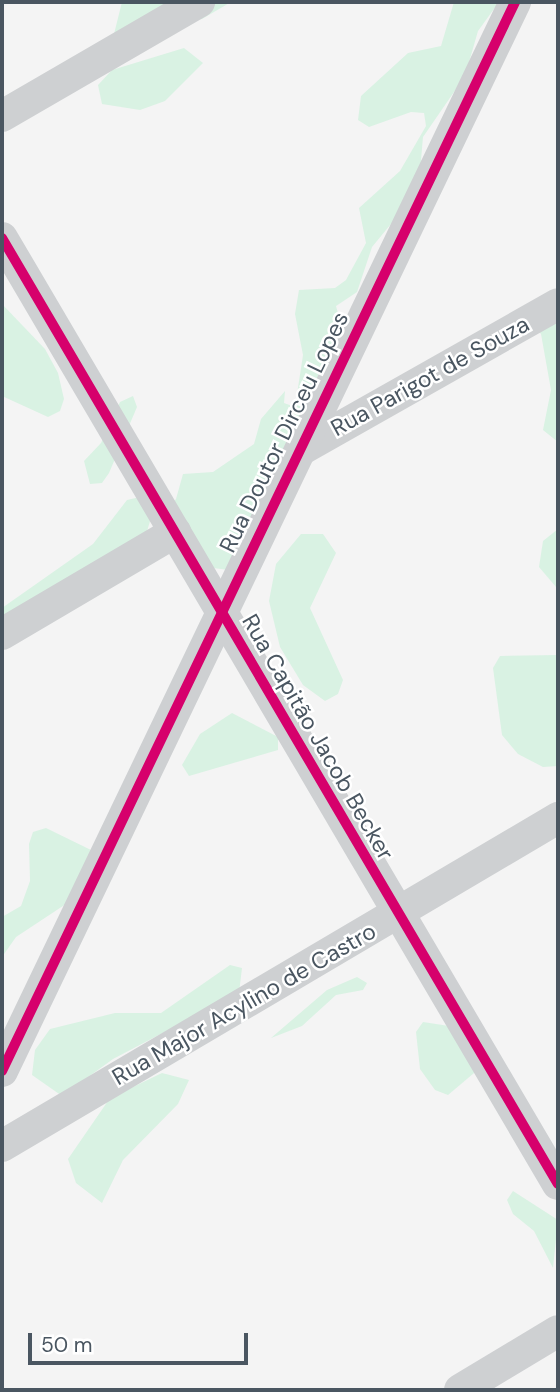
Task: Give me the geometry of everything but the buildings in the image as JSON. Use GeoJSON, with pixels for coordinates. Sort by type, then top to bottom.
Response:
{"type":"FeatureCollection","features":[{"type":"Feature","properties":{"kind":"street"},"geometry":{"type":"LineString","coordinates":[[2,116],[199,2]]}},
{"type":"Feature","properties":{"kind":"street","name":"Rua Doutor Dirceu Lopes"},"geometry":{"type":"LineString","coordinates":[[2,1071],[219,610],[302,449],[515,2]]}},
{"type":"Feature","properties":{"kind":"street","name":"Rua Capitão Jacob Becker"},"geometry":{"type":"LineString","coordinates":[[2,238],[558,1184]]}},
{"type":"Feature","properties":{"kind":"street","name":"Rua Parigot de Souza"},"geometry":{"type":"LineString","coordinates":[[302,449],[558,304]]}},
{"type":"Feature","properties":{"kind":"street"},"geometry":{"type":"LineString","coordinates":[[2,634],[175,532]]}},
{"type":"Feature","properties":{"kind":"street","name":"Rua Major Acylino de Castro"},"geometry":{"type":"LineString","coordinates":[[2,1146],[558,818]]}},
{"type":"Feature","properties":{"kind":"street"},"geometry":{"type":"LineString","coordinates":[[460,1390],[558,1331]]}},
{"type":"Feature","properties":{"kind":"green space"},"geometry":{"type":"Polygon","coordinates":[[[122,2],[231,2],[202,19],[114,34],[122,2]]]}},
{"type":"Feature","properties":{"kind":"green space"},"geometry":{"type":"Polygon","coordinates":[[[454,2],[499,2],[478,31],[465,76],[423,137],[421,160],[432,174],[372,247],[357,292],[336,306],[342,328],[319,369],[315,396],[237,571],[213,568],[165,511],[176,499],[183,474],[213,472],[254,444],[261,419],[285,391],[284,403],[295,407],[303,355],[295,314],[299,290],[335,288],[346,280],[366,243],[359,208],[400,171],[426,126],[424,113],[411,112],[369,127],[358,120],[361,96],[408,53],[441,46],[454,2]]]}},
{"type":"Feature","properties":{"kind":"green space"},"geometry":{"type":"Polygon","coordinates":[[[184,48],[203,63],[165,101],[140,110],[102,104],[98,85],[112,70],[184,48]]]}},
{"type":"Feature","properties":{"kind":"green space"},"geometry":{"type":"Polygon","coordinates":[[[2,304],[45,349],[58,373],[64,399],[60,411],[48,417],[2,396],[2,304]]]}},
{"type":"Feature","properties":{"kind":"green space"},"geometry":{"type":"Polygon","coordinates":[[[558,306],[558,442],[543,430],[551,390],[541,334],[533,325],[558,306]]]}},
{"type":"Feature","properties":{"kind":"green space"},"geometry":{"type":"Polygon","coordinates":[[[133,396],[137,407],[109,473],[102,483],[90,484],[84,461],[101,443],[120,402],[133,396]]]}},
{"type":"Feature","properties":{"kind":"green space"},"geometry":{"type":"Polygon","coordinates":[[[144,496],[151,518],[144,541],[2,626],[2,608],[93,544],[127,500],[144,496]]]}},
{"type":"Feature","properties":{"kind":"green space"},"geometry":{"type":"Polygon","coordinates":[[[558,529],[556,587],[539,567],[543,541],[558,529]]]}},
{"type":"Feature","properties":{"kind":"green space"},"geometry":{"type":"Polygon","coordinates":[[[301,534],[323,534],[336,553],[310,608],[343,680],[338,694],[325,701],[303,685],[280,647],[269,601],[276,564],[301,534]]]}},
{"type":"Feature","properties":{"kind":"green space"},"geometry":{"type":"Polygon","coordinates":[[[558,655],[558,766],[543,767],[518,754],[502,735],[493,668],[500,656],[558,655]]]}},
{"type":"Feature","properties":{"kind":"green space"},"geometry":{"type":"Polygon","coordinates":[[[232,713],[278,737],[278,750],[189,776],[182,765],[200,734],[232,713]]]}},
{"type":"Feature","properties":{"kind":"green space"},"geometry":{"type":"Polygon","coordinates":[[[46,828],[91,850],[69,902],[16,937],[2,957],[2,917],[21,906],[30,881],[29,844],[33,832],[46,828]]]}},
{"type":"Feature","properties":{"kind":"green space"},"geometry":{"type":"Polygon","coordinates":[[[230,965],[242,968],[239,993],[113,1059],[62,1096],[32,1075],[35,1050],[50,1029],[115,1013],[161,1013],[230,965]]]}},
{"type":"Feature","properties":{"kind":"green space"},"geometry":{"type":"Polygon","coordinates":[[[357,977],[367,983],[363,990],[336,995],[302,1026],[271,1038],[327,990],[357,977]]]}},
{"type":"Feature","properties":{"kind":"green space"},"geometry":{"type":"Polygon","coordinates":[[[423,1022],[449,1026],[480,1068],[448,1095],[435,1090],[420,1069],[416,1032],[423,1022]]]}},
{"type":"Feature","properties":{"kind":"green space"},"geometry":{"type":"Polygon","coordinates":[[[162,1073],[189,1080],[178,1104],[123,1160],[102,1203],[76,1183],[68,1159],[110,1098],[162,1073]]]}},
{"type":"Feature","properties":{"kind":"green space"},"geometry":{"type":"Polygon","coordinates":[[[513,1191],[558,1220],[553,1268],[534,1231],[513,1214],[507,1200],[513,1191]]]}},
{"type":"Feature","properties":{"kind":"cycle path"},"geometry":{"type":"LineString","coordinates":[[2,1071],[515,2]]}},
{"type":"Feature","properties":{"kind":"cycle path"},"geometry":{"type":"LineString","coordinates":[[2,238],[558,1184]]}}]}
